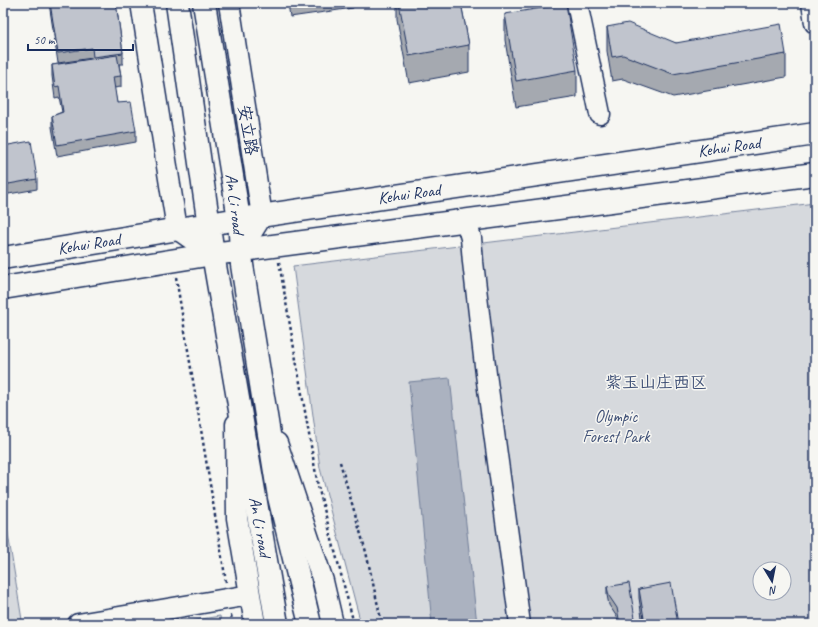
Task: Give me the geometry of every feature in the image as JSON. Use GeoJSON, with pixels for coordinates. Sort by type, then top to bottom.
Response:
{"type":"FeatureCollection","features":[{"type":"Feature","properties":{"kind":"main road","name":"An Li road"},"geometry":{"type":"LineString","coordinates":[[177,3],[213,254],[277,624]]}},
{"type":"Feature","properties":{"kind":"main road","name":"An Li road"},"geometry":{"type":"LineString","coordinates":[[204,3],[239,219],[240,251],[279,497],[310,624]]}},
{"type":"Feature","properties":{"kind":"main road","name":"Kehui Road"},"geometry":{"type":"LineString","coordinates":[[3,258],[239,219],[815,134]]}},
{"type":"Feature","properties":{"kind":"main road","name":"Kehui Road"},"geometry":{"type":"LineString","coordinates":[[3,288],[213,254],[815,174]]}},
{"type":"Feature","properties":{"kind":"street"},"geometry":{"type":"LineString","coordinates":[[141,3],[177,229],[213,254]]}},
{"type":"Feature","properties":{"kind":"street","name":"安立路"},"geometry":{"type":"LineString","coordinates":[[229,3],[262,216]]}},
{"type":"Feature","properties":{"kind":"street"},"geometry":{"type":"LineString","coordinates":[[577,3],[600,114]]}},
{"type":"Feature","properties":{"kind":"street"},"geometry":{"type":"LineString","coordinates":[[240,251],[262,216]]}},
{"type":"Feature","properties":{"kind":"street"},"geometry":{"type":"LineString","coordinates":[[466,221],[472,238],[473,262],[486,374],[520,624]]}},
{"type":"Feature","properties":{"kind":"street","name":"An Li road"},"geometry":{"type":"LineString","coordinates":[[235,382],[237,518],[255,624]]}},
{"type":"Feature","properties":{"kind":"street","name":"An Li road"},"geometry":{"type":"LineString","coordinates":[[265,405],[323,581],[333,624]]}},
{"type":"Feature","properties":{"kind":"street"},"geometry":{"type":"LineString","coordinates":[[78,624],[250,595]]}},
{"type":"Feature","properties":{"kind":"path"},"geometry":{"type":"LineString","coordinates":[[276,246],[318,486],[354,624]]}},
{"type":"Feature","properties":{"kind":"path"},"geometry":{"type":"LineString","coordinates":[[174,261],[233,624]]}},
{"type":"Feature","properties":{"kind":"path"},"geometry":{"type":"LineString","coordinates":[[340,462],[366,552],[382,624]]}},
{"type":"Feature","properties":{"kind":"green space","name":"Olympic Forest Park"},"geometry":{"type":"Polygon","coordinates":[[[815,203],[815,624],[361,624],[320,468],[293,266],[815,203]]]}},
{"type":"Feature","properties":{"kind":"green space"},"geometry":{"type":"Polygon","coordinates":[[[3,503],[22,620],[3,623],[3,503]]]}},
{"type":"Feature","properties":{"kind":"green space"},"geometry":{"type":"Polygon","coordinates":[[[220,616],[221,624],[171,624],[220,616]]]}},
{"type":"Feature","properties":{"kind":"shaded area"},"geometry":{"type":"Polygon","coordinates":[[[450,378],[477,624],[432,624],[409,382],[450,378]]]}},
{"type":"Feature","properties":{"kind":"building"},"geometry":{"type":"Polygon","coordinates":[[[50,3],[116,3],[123,53],[93,57],[92,48],[58,53],[50,3]]]}},
{"type":"Feature","properties":{"kind":"building"},"geometry":{"type":"Polygon","coordinates":[[[399,3],[461,3],[469,45],[409,56],[399,3]]]}},
{"type":"Feature","properties":{"kind":"building"},"geometry":{"type":"Polygon","coordinates":[[[566,4],[577,70],[516,81],[505,14],[566,4]]]}},
{"type":"Feature","properties":{"kind":"building"},"geometry":{"type":"Polygon","coordinates":[[[628,23],[676,43],[781,24],[786,54],[673,74],[623,55],[612,57],[607,27],[628,23]]]}},
{"type":"Feature","properties":{"kind":"building"},"geometry":{"type":"Polygon","coordinates":[[[117,55],[121,76],[113,77],[117,103],[131,102],[136,131],[57,145],[52,116],[63,112],[59,86],[55,87],[52,65],[117,55]]]}},
{"type":"Feature","properties":{"kind":"building"},"geometry":{"type":"Polygon","coordinates":[[[31,141],[37,179],[3,185],[3,146],[31,141]]]}},
{"type":"Feature","properties":{"kind":"building"},"geometry":{"type":"Polygon","coordinates":[[[629,583],[636,624],[620,624],[617,608],[609,596],[607,587],[629,583]]]}},
{"type":"Feature","properties":{"kind":"building"},"geometry":{"type":"Polygon","coordinates":[[[671,583],[678,624],[645,624],[639,589],[671,583]]]}},
{"type":"Feature","properties":{"kind":"park label","name":"紫玉山庄西区"},"geometry":{"type":"Point","coordinates":[656,382]}}]}
